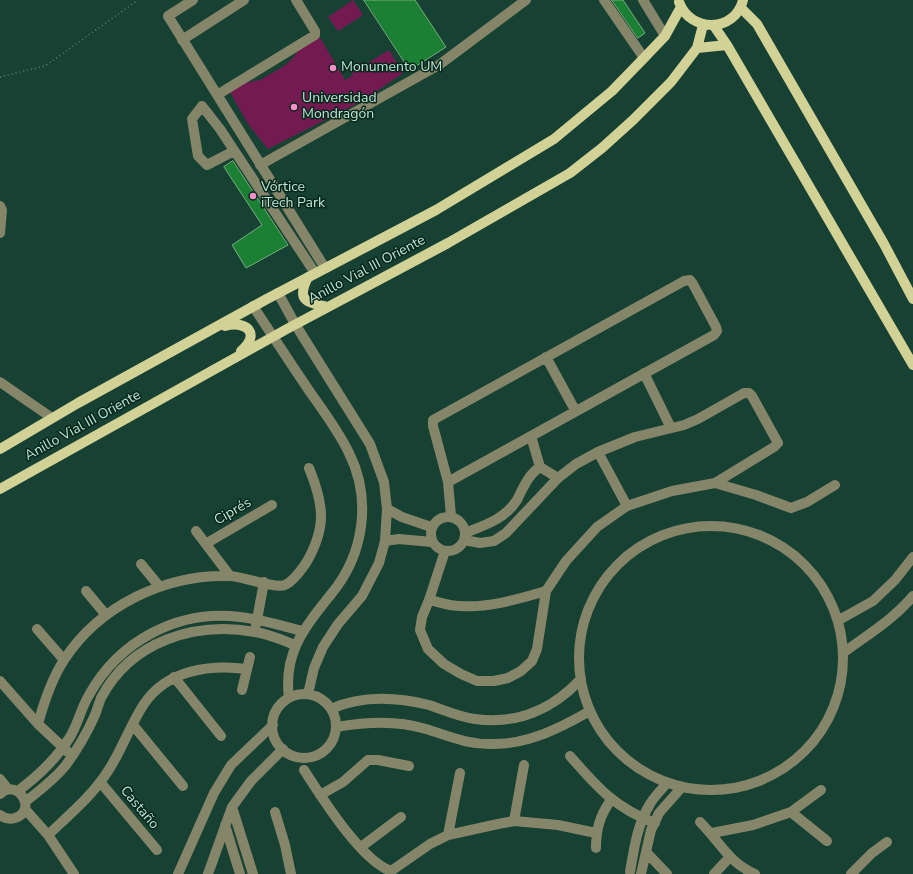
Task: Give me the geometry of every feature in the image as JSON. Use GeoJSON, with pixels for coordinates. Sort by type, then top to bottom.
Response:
{"type":"FeatureCollection","features":[{"type":"Feature","properties":{"kind":"main road","name":"Anillo Vial III Oriente"},"geometry":{"type":"LineString","coordinates":[[0,449],[52,418],[253,306],[436,210],[554,139],[612,91],[665,36],[680,3]]}},
{"type":"Feature","properties":{"kind":"main road"},"geometry":{"type":"LineString","coordinates":[[680,3],[686,15],[694,21],[703,25],[714,26],[725,23],[734,17],[742,4],[757,24],[884,244],[913,300]]}},
{"type":"Feature","properties":{"kind":"main road","name":"Anillo Vial III Oriente"},"geometry":{"type":"LineString","coordinates":[[0,489],[296,324],[448,243],[570,173],[602,148],[671,82],[697,48],[703,25]]}},
{"type":"Feature","properties":{"kind":"main road"},"geometry":{"type":"LineString","coordinates":[[714,26],[727,45],[913,365]]}},
{"type":"Feature","properties":{"kind":"main road"},"geometry":{"type":"LineString","coordinates":[[697,48],[727,45]]}},
{"type":"Feature","properties":{"kind":"main road"},"geometry":{"type":"LineString","coordinates":[[312,275],[302,289],[303,296],[309,302],[328,307]]}},
{"type":"Feature","properties":{"kind":"main road"},"geometry":{"type":"LineString","coordinates":[[209,331],[236,323],[244,326],[250,331],[252,335],[247,346],[231,360]]}},
{"type":"Feature","properties":{"kind":"street"},"geometry":{"type":"LineString","coordinates":[[193,0],[168,16],[325,268]]}},
{"type":"Feature","properties":{"kind":"street"},"geometry":{"type":"LineString","coordinates":[[182,40],[244,0]]}},
{"type":"Feature","properties":{"kind":"street"},"geometry":{"type":"LineString","coordinates":[[217,95],[314,35],[315,32],[296,0]]}},
{"type":"Feature","properties":{"kind":"street"},"geometry":{"type":"LineString","coordinates":[[260,165],[439,65],[526,0]]}},
{"type":"Feature","properties":{"kind":"street"},"geometry":{"type":"LineString","coordinates":[[604,0],[644,58]]}},
{"type":"Feature","properties":{"kind":"street"},"geometry":{"type":"LineString","coordinates":[[643,0],[665,36]]}},
{"type":"Feature","properties":{"kind":"street"},"geometry":{"type":"LineString","coordinates":[[234,151],[207,165],[198,156],[192,119],[202,106],[220,129],[234,151],[312,275]]}},
{"type":"Feature","properties":{"kind":"street"},"geometry":{"type":"LineString","coordinates":[[0,206],[2,210],[0,233]]}},
{"type":"Feature","properties":{"kind":"street"},"geometry":{"type":"LineString","coordinates":[[448,482],[575,410],[714,335],[717,331],[690,280],[684,281],[433,420],[433,426],[448,482],[451,516]]}},
{"type":"Feature","properties":{"kind":"street"},"geometry":{"type":"LineString","coordinates":[[278,293],[370,444],[384,482],[387,509],[385,541],[379,563],[362,596],[338,624],[323,647],[314,668],[308,694]]}},
{"type":"Feature","properties":{"kind":"street"},"geometry":{"type":"LineString","coordinates":[[253,306],[350,454],[359,483],[362,509],[361,535],[353,559],[339,584],[302,631],[295,645],[287,680],[289,698]]}},
{"type":"Feature","properties":{"kind":"street"},"geometry":{"type":"LineString","coordinates":[[546,357],[575,410]]}},
{"type":"Feature","properties":{"kind":"street"},"geometry":{"type":"LineString","coordinates":[[644,373],[671,428]]}},
{"type":"Feature","properties":{"kind":"street"},"geometry":{"type":"LineString","coordinates":[[0,382],[52,418]]}},
{"type":"Feature","properties":{"kind":"street"},"geometry":{"type":"LineString","coordinates":[[445,551],[429,600],[422,616],[420,630],[428,649],[444,664],[477,681],[494,681],[508,678],[521,671],[532,661],[537,649],[546,591],[566,561],[597,527],[627,506],[672,491],[716,483],[778,443],[752,396],[749,393],[744,393],[698,419],[671,428],[635,437],[598,452],[576,464],[558,478],[506,533],[494,541],[480,543],[465,537]]}},
{"type":"Feature","properties":{"kind":"street"},"geometry":{"type":"LineString","coordinates":[[531,436],[540,467],[558,478]]}},
{"type":"Feature","properties":{"kind":"street"},"geometry":{"type":"LineString","coordinates":[[598,452],[627,506]]}},
{"type":"Feature","properties":{"kind":"street"},"geometry":{"type":"LineString","coordinates":[[465,537],[463,525],[458,519],[451,516],[443,516],[436,520],[431,527],[430,534],[432,542],[437,548],[445,551],[459,547],[465,537],[496,521],[508,511],[516,500],[523,485],[535,470],[540,467]]}},
{"type":"Feature","properties":{"kind":"street"},"geometry":{"type":"LineString","coordinates":[[38,724],[47,691],[64,660],[82,638],[106,615],[132,599],[160,586],[193,578],[230,576],[264,582],[277,586],[286,585],[301,571],[315,547],[320,527],[321,506],[319,493],[309,468]]}},
{"type":"Feature","properties":{"kind":"street"},"geometry":{"type":"LineString","coordinates":[[716,483],[792,508],[807,502],[835,485]]}},
{"type":"Feature","properties":{"kind":"street","name":"Ciprés"},"geometry":{"type":"LineString","coordinates":[[207,543],[272,505]]}},
{"type":"Feature","properties":{"kind":"street"},"geometry":{"type":"LineString","coordinates":[[387,509],[402,517],[431,527]]}},
{"type":"Feature","properties":{"kind":"street"},"geometry":{"type":"LineString","coordinates":[[697,527],[724,527],[750,532],[775,543],[797,558],[816,578],[839,620],[843,653],[841,680],[831,712],[822,730],[806,751],[785,768],[762,780],[736,788],[709,790],[682,787],[648,774],[619,752],[601,730],[590,711],[581,679],[579,652],[583,626],[592,600],[606,577],[624,558],[646,542],[671,532],[697,527]]}},
{"type":"Feature","properties":{"kind":"street","name":"Ciprés"},"geometry":{"type":"LineString","coordinates":[[196,531],[207,543],[230,576]]}},
{"type":"Feature","properties":{"kind":"street"},"geometry":{"type":"LineString","coordinates":[[385,541],[399,539],[432,542]]}},
{"type":"Feature","properties":{"kind":"street"},"geometry":{"type":"LineString","coordinates":[[839,620],[873,602],[895,580],[913,557]]}},
{"type":"Feature","properties":{"kind":"street"},"geometry":{"type":"LineString","coordinates":[[141,564],[160,586]]}},
{"type":"Feature","properties":{"kind":"street"},"geometry":{"type":"LineString","coordinates":[[255,632],[264,582]]}},
{"type":"Feature","properties":{"kind":"street"},"geometry":{"type":"LineString","coordinates":[[86,591],[106,615]]}},
{"type":"Feature","properties":{"kind":"street"},"geometry":{"type":"LineString","coordinates":[[429,600],[458,606],[481,606],[516,600],[546,591]]}},
{"type":"Feature","properties":{"kind":"street"},"geometry":{"type":"LineString","coordinates":[[843,653],[905,606],[913,596]]}},
{"type":"Feature","properties":{"kind":"street"},"geometry":{"type":"LineString","coordinates":[[9,791],[50,763],[71,736],[88,696],[97,680],[111,663],[143,637],[162,627],[191,619],[240,617],[302,631]]}},
{"type":"Feature","properties":{"kind":"street"},"geometry":{"type":"LineString","coordinates":[[278,638],[282,626]]}},
{"type":"Feature","properties":{"kind":"street"},"geometry":{"type":"LineString","coordinates":[[37,629],[64,660]]}},
{"type":"Feature","properties":{"kind":"street"},"geometry":{"type":"LineString","coordinates":[[1,819],[16,818],[25,805],[64,767],[84,736],[102,698],[116,677],[132,659],[158,642],[183,633],[203,629],[223,629],[255,632],[278,638],[295,645]]}},
{"type":"Feature","properties":{"kind":"street"},"geometry":{"type":"LineString","coordinates":[[242,690],[250,657]]}},
{"type":"Feature","properties":{"kind":"street","name":"Castaño"},"geometry":{"type":"LineString","coordinates":[[48,835],[101,783],[120,751],[144,704],[157,689],[174,677],[200,669],[219,666],[247,669]]}},
{"type":"Feature","properties":{"kind":"street"},"geometry":{"type":"LineString","coordinates":[[174,677],[221,736]]}},
{"type":"Feature","properties":{"kind":"street"},"geometry":{"type":"LineString","coordinates":[[331,709],[346,702],[366,698],[404,700],[475,719],[506,720],[552,704],[570,691],[581,679]]}},
{"type":"Feature","properties":{"kind":"street"},"geometry":{"type":"LineString","coordinates":[[0,681],[38,724],[62,748],[72,755]]}},
{"type":"Feature","properties":{"kind":"street"},"geometry":{"type":"LineString","coordinates":[[178,874],[214,793],[230,765],[272,725],[278,709],[289,698],[308,694],[317,697],[331,709],[336,727],[330,744],[317,755],[299,757],[283,749],[277,742],[272,725]]}},
{"type":"Feature","properties":{"kind":"street"},"geometry":{"type":"LineString","coordinates":[[336,727],[359,723],[389,722],[425,729],[456,740],[494,744],[528,739],[558,729],[590,711]]}},
{"type":"Feature","properties":{"kind":"street"},"geometry":{"type":"LineString","coordinates":[[133,725],[183,786]]}},
{"type":"Feature","properties":{"kind":"street"},"geometry":{"type":"LineString","coordinates":[[208,874],[232,807],[251,781],[283,749]]}},
{"type":"Feature","properties":{"kind":"street"},"geometry":{"type":"LineString","coordinates":[[570,756],[611,800],[642,818],[655,822]]}},
{"type":"Feature","properties":{"kind":"street"},"geometry":{"type":"LineString","coordinates":[[320,795],[343,782],[368,760],[378,760],[409,766]]}},
{"type":"Feature","properties":{"kind":"street"},"geometry":{"type":"LineString","coordinates":[[514,821],[524,765]]}},
{"type":"Feature","properties":{"kind":"street"},"geometry":{"type":"LineString","coordinates":[[304,770],[320,795],[346,830],[376,862],[391,871],[417,852],[448,835],[514,821],[558,825],[596,833]]}},
{"type":"Feature","properties":{"kind":"street"},"geometry":{"type":"LineString","coordinates":[[448,835],[460,773]]}},
{"type":"Feature","properties":{"kind":"street"},"geometry":{"type":"LineString","coordinates":[[0,779],[9,791],[25,805],[48,835],[74,874]]}},
{"type":"Feature","properties":{"kind":"street"},"geometry":{"type":"LineString","coordinates":[[628,874],[642,818],[650,803],[667,782]]}},
{"type":"Feature","properties":{"kind":"street","name":"Castaño"},"geometry":{"type":"LineString","coordinates":[[101,783],[157,850]]}},
{"type":"Feature","properties":{"kind":"street"},"geometry":{"type":"LineString","coordinates":[[641,874],[646,852],[659,813],[682,787]]}},
{"type":"Feature","properties":{"kind":"street"},"geometry":{"type":"LineString","coordinates":[[712,833],[753,825],[790,812],[821,790]]}},
{"type":"Feature","properties":{"kind":"street"},"geometry":{"type":"LineString","coordinates":[[596,848],[596,833],[604,810],[611,800]]}},
{"type":"Feature","properties":{"kind":"street"},"geometry":{"type":"LineString","coordinates":[[226,826],[239,872],[252,871],[232,807]]}},
{"type":"Feature","properties":{"kind":"street"},"geometry":{"type":"LineString","coordinates":[[275,812],[291,874]]}},
{"type":"Feature","properties":{"kind":"street"},"geometry":{"type":"LineString","coordinates":[[790,812],[827,841]]}},
{"type":"Feature","properties":{"kind":"street"},"geometry":{"type":"LineString","coordinates":[[361,847],[401,816]]}},
{"type":"Feature","properties":{"kind":"street"},"geometry":{"type":"LineString","coordinates":[[700,822],[712,833],[729,858],[744,869],[755,874]]}},
{"type":"Feature","properties":{"kind":"street"},"geometry":{"type":"LineString","coordinates":[[851,874],[872,854],[888,842]]}},
{"type":"Feature","properties":{"kind":"street"},"geometry":{"type":"LineString","coordinates":[[646,852],[667,874]]}},
{"type":"Feature","properties":{"kind":"street"},"geometry":{"type":"LineString","coordinates":[[714,874],[729,858]]}},
{"type":"Feature","properties":{"kind":"path"},"geometry":{"type":"LineString","coordinates":[[0,77],[45,66],[138,0]]}},
{"type":"Feature","properties":{"kind":"shaded area"},"geometry":{"type":"Polygon","coordinates":[[[353,0],[363,15],[338,31],[328,17],[353,0]]]}},
{"type":"Feature","properties":{"kind":"shaded area"},"geometry":{"type":"Polygon","coordinates":[[[319,36],[345,80],[353,75],[349,67],[359,62],[363,66],[389,50],[403,73],[364,100],[268,149],[248,124],[230,92],[245,83],[260,80],[284,66],[294,57],[300,47],[319,36]]]}},
{"type":"Feature","properties":{"kind":"building"},"geometry":{"type":"Polygon","coordinates":[[[364,0],[415,0],[446,47],[410,70],[364,0]]]}},
{"type":"Feature","properties":{"kind":"building"},"geometry":{"type":"Polygon","coordinates":[[[612,0],[623,0],[645,33],[638,38],[612,0]]]}},
{"type":"Feature","properties":{"kind":"building","name":"Vórtice iTech Park"},"geometry":{"type":"Polygon","coordinates":[[[233,161],[288,245],[246,268],[232,245],[262,225],[224,167],[233,161]]]}},
{"type":"Feature","properties":{"kind":"place","name":"Monumento UM"},"geometry":{"type":"Point","coordinates":[333,68]}},
{"type":"Feature","properties":{"kind":"place","name":"Universidad Mondragón"},"geometry":{"type":"Point","coordinates":[294,107]}},
{"type":"Feature","properties":{"kind":"place","name":"Vórtice iTech Park"},"geometry":{"type":"Point","coordinates":[253,196]}}]}
